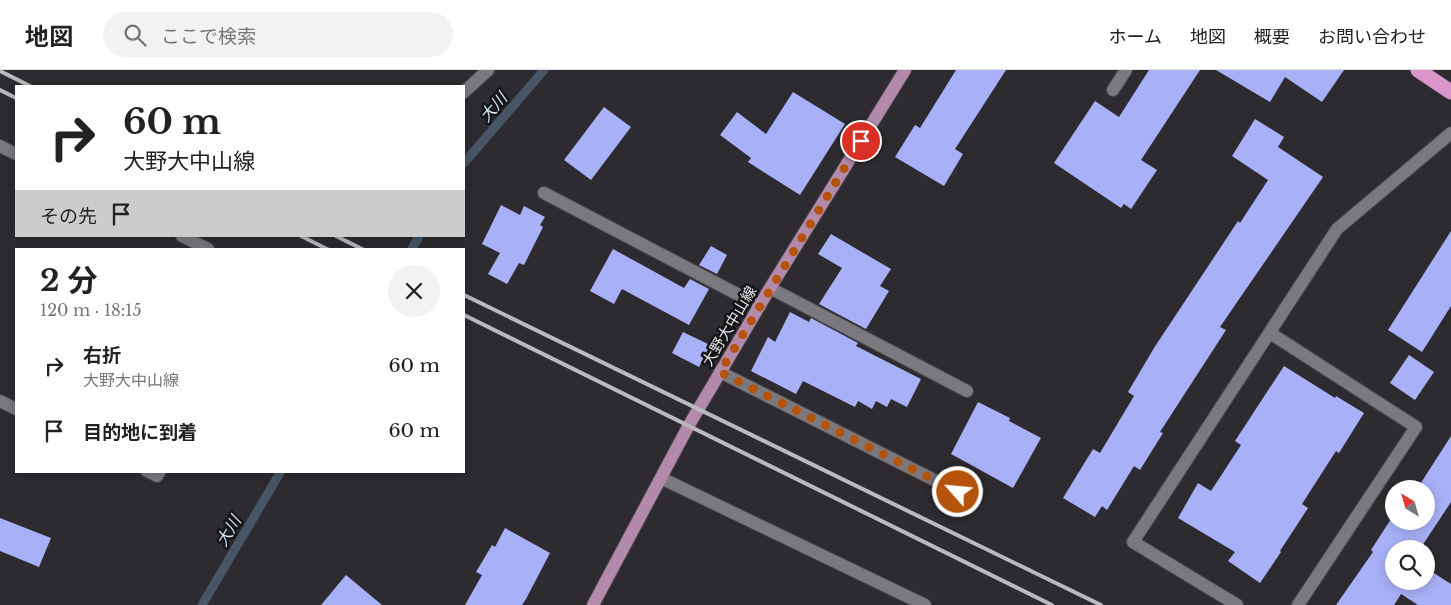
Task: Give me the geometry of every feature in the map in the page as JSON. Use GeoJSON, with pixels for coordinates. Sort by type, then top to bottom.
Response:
{"type":"FeatureCollection","features":[{"type":"Feature","properties":{"kind":"highway"},"geometry":{"type":"LineString","coordinates":[[1418,70],[1451,92]]}},
{"type":"Feature","properties":{"kind":"main road","name":"大野大中山線"},"geometry":{"type":"LineString","coordinates":[[593,605],[689,425],[900,72]]}},
{"type":"Feature","properties":{"kind":"street"},"geometry":{"type":"LineString","coordinates":[[465,91],[488,70]]}},
{"type":"Feature","properties":{"kind":"street"},"geometry":{"type":"LineString","coordinates":[[1114,90],[1126,70]]}},
{"type":"Feature","properties":{"kind":"street"},"geometry":{"type":"LineString","coordinates":[[1237,605],[1134,542],[1337,229],[1451,133]]}},
{"type":"Feature","properties":{"kind":"street"},"geometry":{"type":"LineString","coordinates":[[0,146],[15,154]]}},
{"type":"Feature","properties":{"kind":"street"},"geometry":{"type":"LineString","coordinates":[[544,193],[760,306]]}},
{"type":"Feature","properties":{"kind":"street"},"geometry":{"type":"LineString","coordinates":[[184,237],[206,248]]}},
{"type":"Feature","properties":{"kind":"street"},"geometry":{"type":"LineString","coordinates":[[770,288],[967,391]]}},
{"type":"Feature","properties":{"kind":"street"},"geometry":{"type":"LineString","coordinates":[[1270,333],[1416,427],[1298,605]]}},
{"type":"Feature","properties":{"kind":"street"},"geometry":{"type":"LineString","coordinates":[[720,372],[958,492]]}},
{"type":"Feature","properties":{"kind":"street"},"geometry":{"type":"LineString","coordinates":[[0,402],[15,409]]}},
{"type":"Feature","properties":{"kind":"street"},"geometry":{"type":"LineString","coordinates":[[661,478],[925,605]]}},
{"type":"Feature","properties":{"kind":"building"},"geometry":{"type":"Polygon","coordinates":[[[956,70],[1006,70],[955,149],[963,154],[944,186],[895,157],[915,125],[920,128],[956,70]]]}},
{"type":"Feature","properties":{"kind":"building"},"geometry":{"type":"Polygon","coordinates":[[[1149,70],[1200,70],[1141,160],[1157,170],[1131,209],[1124,204],[1121,208],[1054,163],[1095,101],[1119,117],[1149,70]]]}},
{"type":"Feature","properties":{"kind":"building"},"geometry":{"type":"Polygon","coordinates":[[[1216,70],[1344,70],[1322,102],[1285,77],[1270,102],[1216,70]]]}},
{"type":"Feature","properties":{"kind":"building"},"geometry":{"type":"Polygon","coordinates":[[[793,92],[845,124],[800,195],[748,162],[751,158],[720,135],[737,112],[766,134],[793,92]]]}},
{"type":"Feature","properties":{"kind":"building"},"geometry":{"type":"Polygon","coordinates":[[[604,107],[631,127],[591,180],[564,160],[604,107]]]}},
{"type":"Feature","properties":{"kind":"building"},"geometry":{"type":"Polygon","coordinates":[[[1255,119],[1284,137],[1278,147],[1323,177],[1220,327],[1226,330],[1160,432],[1163,433],[1140,470],[1134,466],[1107,510],[1102,506],[1095,517],[1063,498],[1093,449],[1100,453],[1134,396],[1128,392],[1154,348],[1238,221],[1240,223],[1268,180],[1232,156],[1255,119]]]}},
{"type":"Feature","properties":{"kind":"building"},"geometry":{"type":"Polygon","coordinates":[[[501,205],[520,215],[524,206],[545,217],[540,225],[543,227],[524,265],[519,263],[507,284],[488,274],[500,253],[482,244],[501,205]]]}},
{"type":"Feature","properties":{"kind":"building"},"geometry":{"type":"Polygon","coordinates":[[[1451,231],[1451,306],[1422,352],[1388,330],[1451,231]]]}},
{"type":"Feature","properties":{"kind":"building"},"geometry":{"type":"Polygon","coordinates":[[[831,234],[891,269],[880,286],[889,291],[866,329],[819,304],[842,268],[818,254],[831,234]]]}},
{"type":"Feature","properties":{"kind":"building"},"geometry":{"type":"Polygon","coordinates":[[[711,246],[727,255],[717,274],[699,265],[711,246]]]}},
{"type":"Feature","properties":{"kind":"building"},"geometry":{"type":"Polygon","coordinates":[[[613,249],[684,288],[690,279],[709,289],[689,325],[622,289],[614,304],[590,291],[613,249]]]}},
{"type":"Feature","properties":{"kind":"building"},"geometry":{"type":"Polygon","coordinates":[[[790,312],[809,322],[811,318],[858,343],[856,346],[921,379],[907,407],[891,399],[887,407],[876,401],[872,409],[858,401],[855,407],[803,381],[796,394],[751,371],[768,337],[775,342],[790,312]]]}},
{"type":"Feature","properties":{"kind":"building"},"geometry":{"type":"Polygon","coordinates":[[[683,332],[710,345],[699,367],[672,353],[683,332]]]}},
{"type":"Feature","properties":{"kind":"building"},"geometry":{"type":"Polygon","coordinates":[[[1409,355],[1434,372],[1415,400],[1390,383],[1409,355]]]}},
{"type":"Feature","properties":{"kind":"building"},"geometry":{"type":"Polygon","coordinates":[[[1284,366],[1335,398],[1336,396],[1364,413],[1339,453],[1336,451],[1302,504],[1308,508],[1260,583],[1228,561],[1235,552],[1178,518],[1198,483],[1211,491],[1241,445],[1235,441],[1284,366]]]}},
{"type":"Feature","properties":{"kind":"building"},"geometry":{"type":"Polygon","coordinates":[[[978,402],[1010,418],[1009,421],[1041,438],[1013,488],[951,454],[978,402]]]}},
{"type":"Feature","properties":{"kind":"building"},"geometry":{"type":"Polygon","coordinates":[[[1451,436],[1451,502],[1435,526],[1435,480],[1423,480],[1451,436]]]}},
{"type":"Feature","properties":{"kind":"building"},"geometry":{"type":"Polygon","coordinates":[[[0,518],[51,538],[39,567],[0,551],[0,518]]]}},
{"type":"Feature","properties":{"kind":"building"},"geometry":{"type":"Polygon","coordinates":[[[505,528],[550,553],[522,605],[465,605],[482,575],[476,572],[492,545],[495,547],[505,528]]]}},
{"type":"Feature","properties":{"kind":"building"},"geometry":{"type":"Polygon","coordinates":[[[1385,528],[1385,530],[1433,530],[1426,540],[1385,540],[1385,590],[1435,590],[1435,574],[1451,584],[1451,605],[1418,605],[1401,594],[1394,605],[1336,605],[1373,552],[1371,550],[1385,528]]]}},
{"type":"Feature","properties":{"kind":"building"},"geometry":{"type":"Polygon","coordinates":[[[346,575],[382,605],[321,605],[346,575]]]}},
{"type":"Feature","properties":{"kind":"waterway","name":"大川"},"geometry":{"type":"LineString","coordinates":[[465,162],[544,70]]}},
{"type":"Feature","properties":{"kind":"waterway","name":"大川"},"geometry":{"type":"LineString","coordinates":[[413,248],[418,237]]}},
{"type":"Feature","properties":{"kind":"waterway","name":"大川"},"geometry":{"type":"LineString","coordinates":[[202,605],[280,473]]}},
{"type":"Feature","properties":{"kind":"railway"},"geometry":{"type":"LineString","coordinates":[[0,71],[28,85]]}},
{"type":"Feature","properties":{"kind":"railway"},"geometry":{"type":"LineString","coordinates":[[0,90],[15,98]]}},
{"type":"Feature","properties":{"kind":"railway"},"geometry":{"type":"LineString","coordinates":[[303,237],[325,248]]}},
{"type":"Feature","properties":{"kind":"railway"},"geometry":{"type":"LineString","coordinates":[[338,237],[360,248]]}},
{"type":"Feature","properties":{"kind":"railway"},"geometry":{"type":"LineString","coordinates":[[465,295],[1101,605]]}},
{"type":"Feature","properties":{"kind":"railway"},"geometry":{"type":"LineString","coordinates":[[465,315],[1052,605]]}},
{"type":"Feature","properties":{"kind":"route"},"geometry":{"type":"LineString","coordinates":[[861,141],[720,372],[958,492]]}}]}
